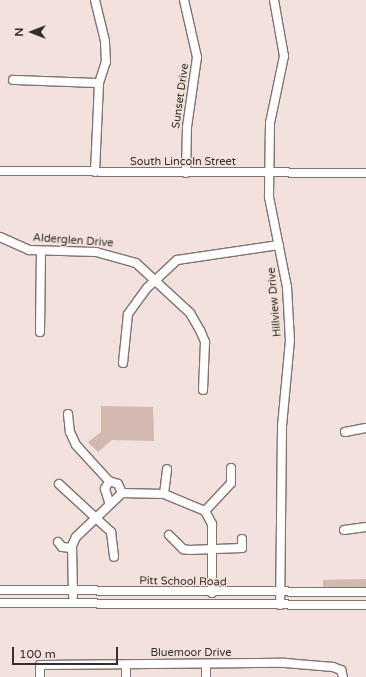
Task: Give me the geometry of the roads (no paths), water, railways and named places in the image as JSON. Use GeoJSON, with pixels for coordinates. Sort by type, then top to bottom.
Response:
{"type":"FeatureCollection","features":[{"type":"Feature","properties":{"kind":"street"},"geometry":{"type":"LineString","coordinates":[[95,0],[105,41],[106,62],[99,83],[95,172]]}},
{"type":"Feature","properties":{"kind":"street","name":"Sunset Drive"},"geometry":{"type":"LineString","coordinates":[[184,0],[197,57],[187,127],[186,173]]}},
{"type":"Feature","properties":{"kind":"street","name":"Hillview Drive"},"geometry":{"type":"LineString","coordinates":[[274,0],[284,56],[270,124],[269,197],[286,287],[290,340],[282,426],[280,605]]}},
{"type":"Feature","properties":{"kind":"street"},"geometry":{"type":"LineString","coordinates":[[13,80],[99,83]]}},
{"type":"Feature","properties":{"kind":"street","name":"South Lincoln Street"},"geometry":{"type":"LineString","coordinates":[[0,171],[366,173]]}},
{"type":"Feature","properties":{"kind":"street","name":"Alderglen Drive"},"geometry":{"type":"LineString","coordinates":[[0,237],[20,247],[41,252],[118,255],[136,263],[156,279],[190,313],[200,330],[205,342],[203,390]]}},
{"type":"Feature","properties":{"kind":"street"},"geometry":{"type":"LineString","coordinates":[[123,363],[128,314],[156,279],[177,260],[279,245]]}},
{"type":"Feature","properties":{"kind":"street"},"geometry":{"type":"LineString","coordinates":[[40,332],[41,252]]}},
{"type":"Feature","properties":{"kind":"street"},"geometry":{"type":"LineString","coordinates":[[68,414],[70,432],[76,445],[109,481],[118,484],[122,493]]}},
{"type":"Feature","properties":{"kind":"street"},"geometry":{"type":"LineString","coordinates":[[345,432],[366,428]]}},
{"type":"Feature","properties":{"kind":"street"},"geometry":{"type":"LineString","coordinates":[[205,511],[231,482],[231,468]]}},
{"type":"Feature","properties":{"kind":"street"},"geometry":{"type":"LineString","coordinates":[[164,494],[167,469]]}},
{"type":"Feature","properties":{"kind":"street"},"geometry":{"type":"LineString","coordinates":[[109,481],[105,489],[109,502]]}},
{"type":"Feature","properties":{"kind":"street"},"geometry":{"type":"LineString","coordinates":[[59,484],[96,516],[114,537],[114,557]]}},
{"type":"Feature","properties":{"kind":"street"},"geometry":{"type":"LineString","coordinates":[[73,604],[72,548],[84,527],[109,502],[122,493],[164,494],[205,511],[212,524],[212,593]]}},
{"type":"Feature","properties":{"kind":"street"},"geometry":{"type":"LineString","coordinates":[[344,530],[366,527]]}},
{"type":"Feature","properties":{"kind":"street"},"geometry":{"type":"LineString","coordinates":[[169,535],[183,549],[242,548],[242,539]]}},
{"type":"Feature","properties":{"kind":"street"},"geometry":{"type":"LineString","coordinates":[[58,542],[62,547],[72,548]]}},
{"type":"Feature","properties":{"kind":"street","name":"Pitt School Road"},"geometry":{"type":"LineString","coordinates":[[0,590],[212,593],[366,592]]}},
{"type":"Feature","properties":{"kind":"street","name":"Pitt School Road"},"geometry":{"type":"LineString","coordinates":[[0,604],[366,605]]}},
{"type":"Feature","properties":{"kind":"street","name":"Bluemoor Drive"},"geometry":{"type":"LineString","coordinates":[[40,677],[40,665],[285,663],[342,674]]}},
{"type":"Feature","properties":{"kind":"street"},"geometry":{"type":"LineString","coordinates":[[206,664],[206,677]]}},
{"type":"Feature","properties":{"kind":"street"},"geometry":{"type":"LineString","coordinates":[[126,665],[126,677]]}}]}
